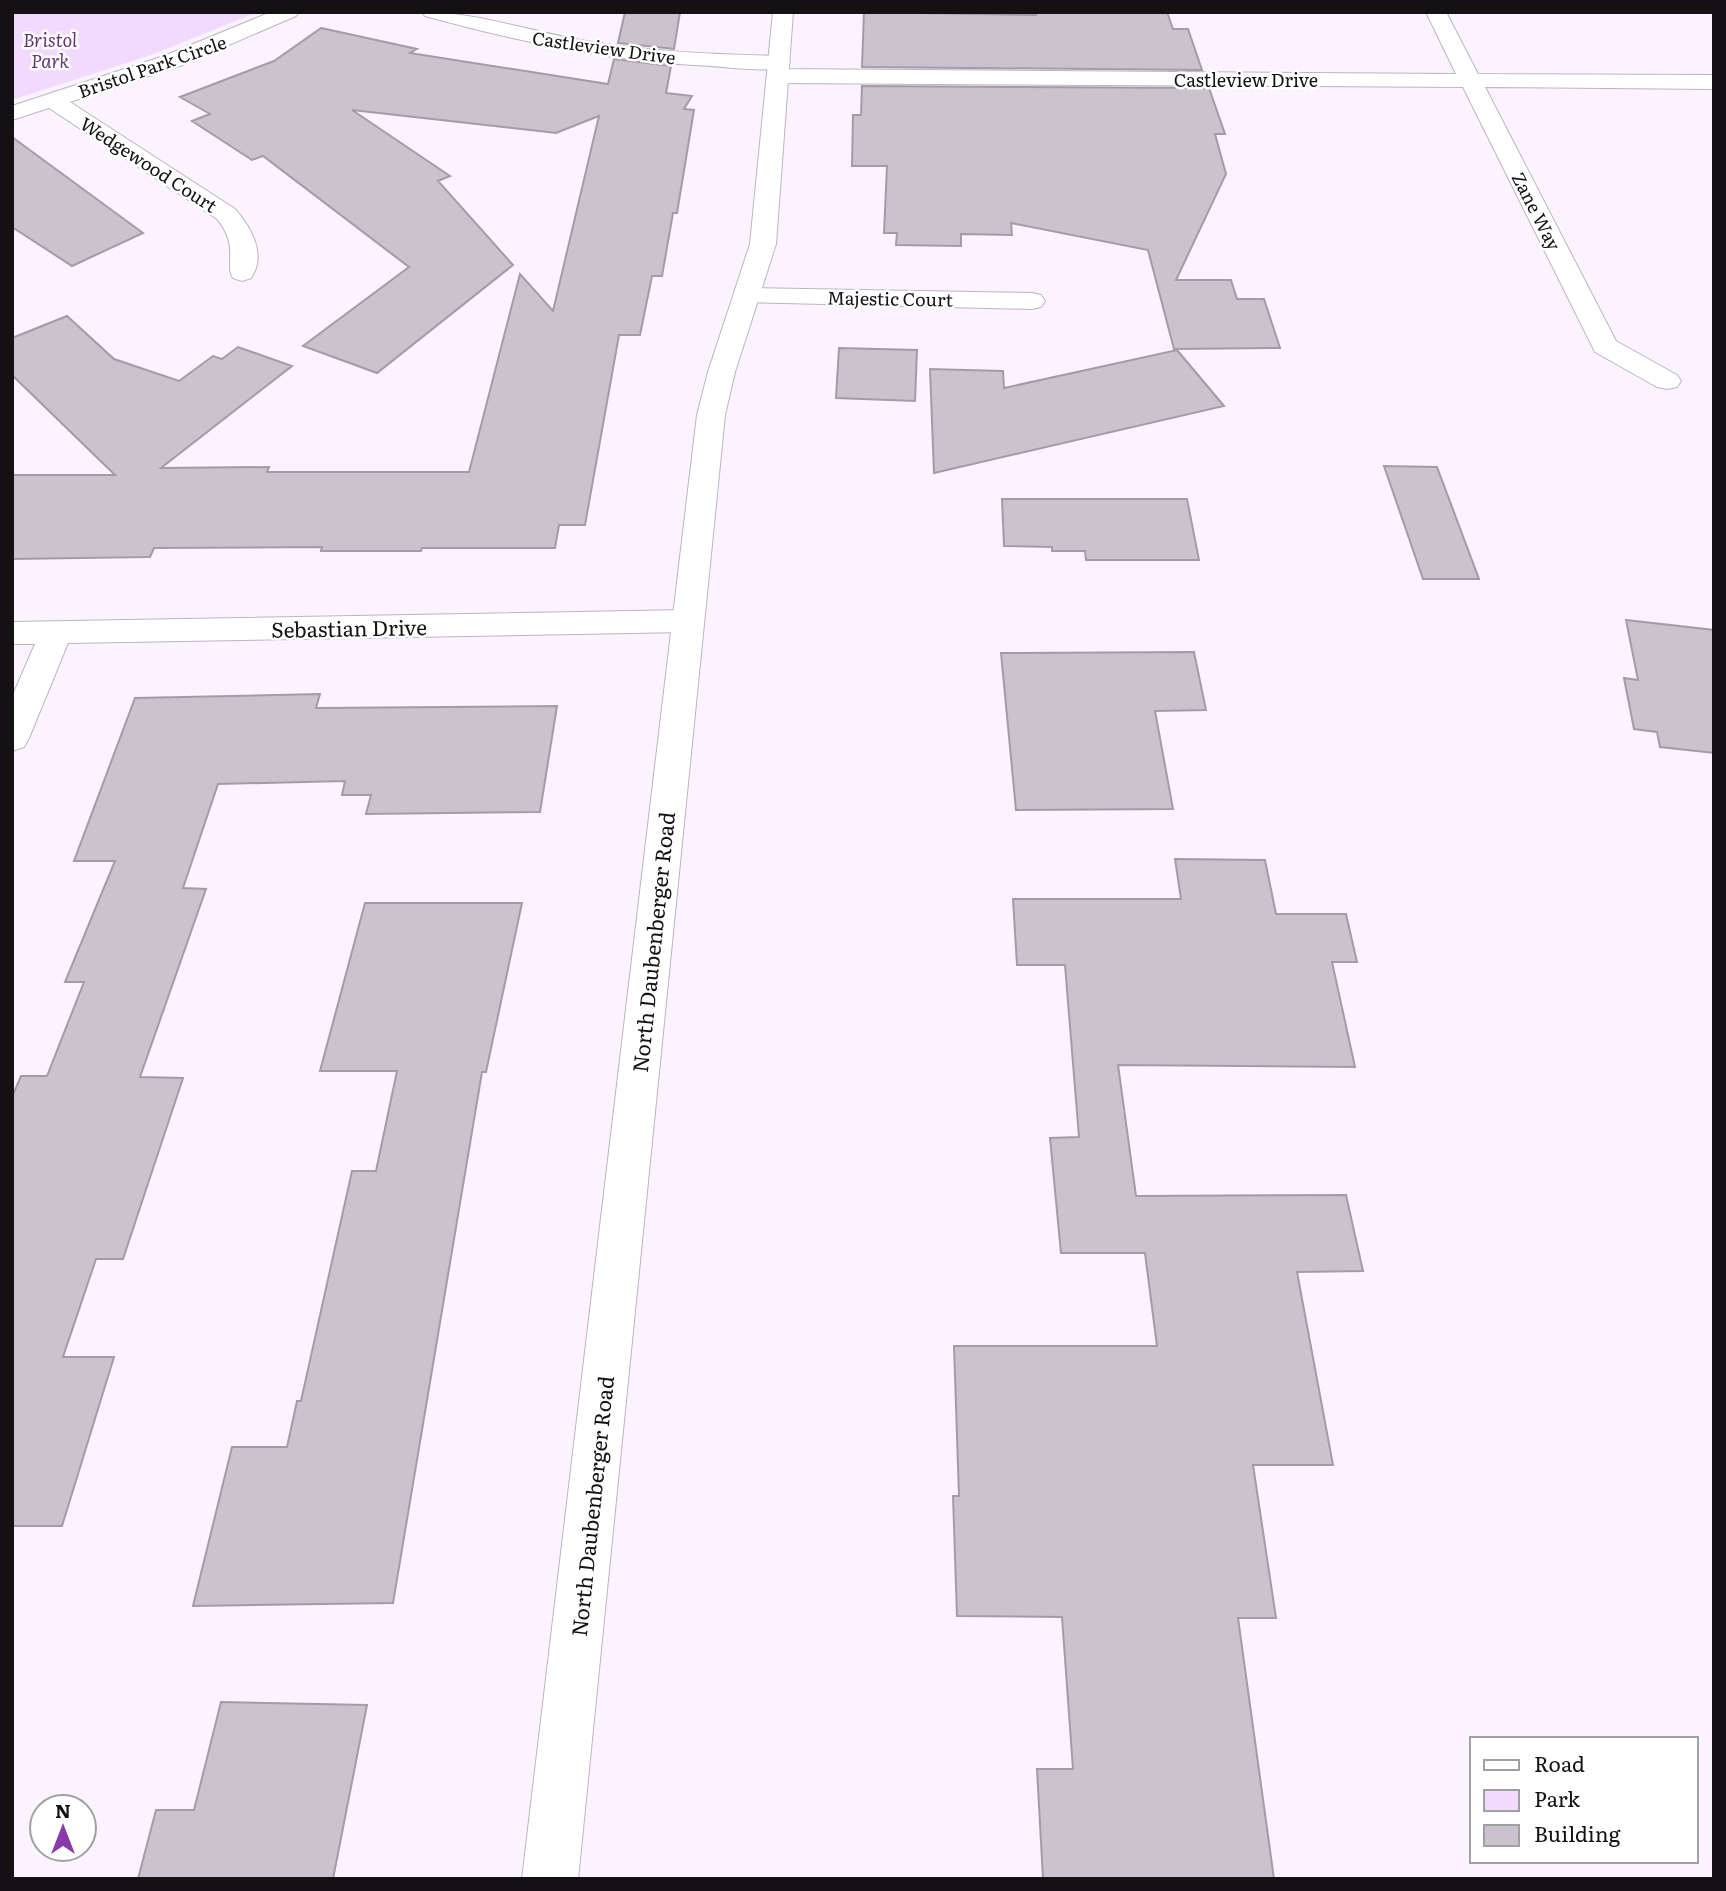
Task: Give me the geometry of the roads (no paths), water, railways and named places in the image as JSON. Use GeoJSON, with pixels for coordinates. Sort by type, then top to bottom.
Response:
{"type":"FeatureCollection","features":[{"type":"Feature","properties":{"kind":"street","name":"Bristol Park Circle"},"geometry":{"type":"LineString","coordinates":[[12,113],[173,61],[289,12]]}},
{"type":"Feature","properties":{"kind":"street","name":"Castleview Drive"},"geometry":{"type":"LineString","coordinates":[[432,12],[538,38],[612,51],[779,69],[1714,82]]}},
{"type":"Feature","properties":{"kind":"street","name":"North Daubenberger Road"},"geometry":{"type":"LineString","coordinates":[[550,1879],[686,621],[715,392],[749,296],[763,244],[783,12]]}},
{"type":"Feature","properties":{"kind":"street","name":"Zane Way"},"geometry":{"type":"LineString","coordinates":[[1436,12],[1605,346],[1667,381]]}},
{"type":"Feature","properties":{"kind":"street","name":"Wedgewood Court"},"geometry":{"type":"LineString","coordinates":[[52,100],[226,214],[243,237],[246,249],[243,274]]}},
{"type":"Feature","properties":{"kind":"street","name":"Majestic Court"},"geometry":{"type":"LineString","coordinates":[[749,296],[1032,300]]}},
{"type":"Feature","properties":{"kind":"street","name":"Sebastian Drive"},"geometry":{"type":"LineString","coordinates":[[12,633],[686,621]]}},
{"type":"Feature","properties":{"kind":"street"},"geometry":{"type":"LineString","coordinates":[[12,738],[56,632]]}},
{"type":"Feature","properties":{"kind":"park label","name":"Bristol Park"},"geometry":{"type":"Point","coordinates":[50,49]}}]}
